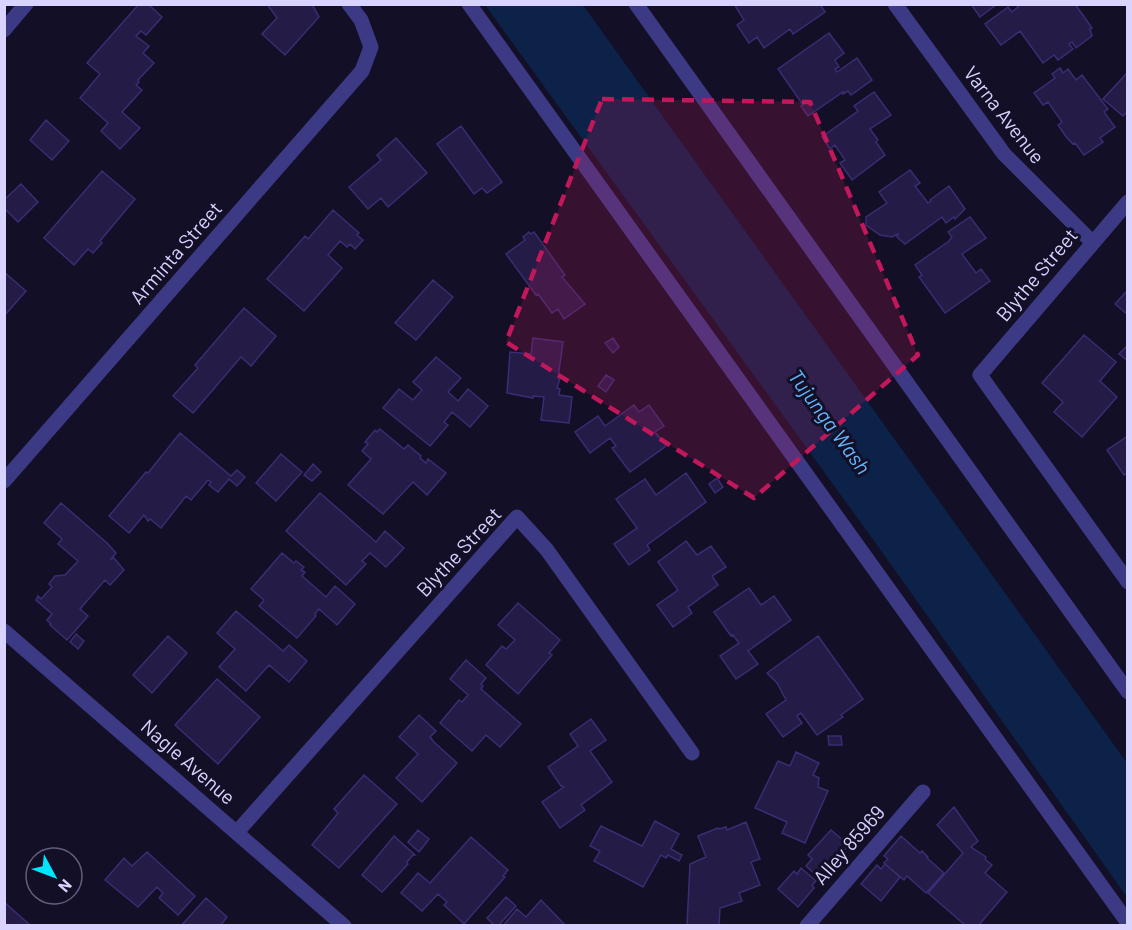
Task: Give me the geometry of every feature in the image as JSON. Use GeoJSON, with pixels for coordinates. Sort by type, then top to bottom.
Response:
{"type":"FeatureCollection","features":[{"type":"Feature","properties":{"kind":"street"},"geometry":{"type":"LineString","coordinates":[[4,30],[26,4]]}},
{"type":"Feature","properties":{"kind":"street","name":"Arminta Street"},"geometry":{"type":"LineString","coordinates":[[4,481],[363,71],[371,47],[361,20],[349,4]]}},
{"type":"Feature","properties":{"kind":"street"},"geometry":{"type":"LineString","coordinates":[[469,4],[1128,923]]}},
{"type":"Feature","properties":{"kind":"street"},"geometry":{"type":"LineString","coordinates":[[636,4],[1128,692]]}},
{"type":"Feature","properties":{"kind":"street","name":"Varna Avenue"},"geometry":{"type":"LineString","coordinates":[[895,4],[1004,154],[1092,242]]}},
{"type":"Feature","properties":{"kind":"street","name":"Blythe Street"},"geometry":{"type":"LineString","coordinates":[[1128,202],[980,375],[1128,582]]}},
{"type":"Feature","properties":{"kind":"street","name":"Blythe Street"},"geometry":{"type":"LineString","coordinates":[[237,832],[516,517],[547,550],[692,753]]}},
{"type":"Feature","properties":{"kind":"street","name":"Nagle Avenue"},"geometry":{"type":"LineString","coordinates":[[4,631],[344,926]]}},
{"type":"Feature","properties":{"kind":"street","name":"Alley 85969"},"geometry":{"type":"LineString","coordinates":[[807,926],[923,792]]}},
{"type":"Feature","properties":{"kind":"highlighted area"},"geometry":{"type":"Polygon","coordinates":[[[602,99],[810,102],[918,355],[754,498],[506,342],[602,99]]]}},
{"type":"Feature","properties":{"kind":"water","name":"Tujunga Wash"},"geometry":{"type":"Polygon","coordinates":[[[485,5],[583,5],[1127,763],[1127,897],[877,545],[485,5]]]}},
{"type":"Feature","properties":{"kind":"building"},"geometry":{"type":"Polygon","coordinates":[[[139,4],[148,4],[162,17],[146,35],[141,31],[136,36],[149,46],[143,53],[154,63],[138,80],[136,85],[142,90],[122,112],[140,128],[120,149],[101,131],[108,123],[80,98],[100,74],[87,63],[139,4]]]}},
{"type":"Feature","properties":{"kind":"building"},"geometry":{"type":"Polygon","coordinates":[[[267,4],[312,4],[319,17],[285,55],[262,34],[277,18],[267,4]]]}},
{"type":"Feature","properties":{"kind":"building"},"geometry":{"type":"Polygon","coordinates":[[[734,4],[820,4],[825,12],[793,34],[790,29],[764,48],[757,37],[749,43],[737,25],[744,20],[734,4]]]}},
{"type":"Feature","properties":{"kind":"building"},"geometry":{"type":"Polygon","coordinates":[[[971,4],[997,4],[980,17],[971,4]]]}},
{"type":"Feature","properties":{"kind":"building"},"geometry":{"type":"Polygon","coordinates":[[[1016,4],[1075,4],[1092,28],[1090,29],[1092,36],[1076,48],[1072,42],[1069,44],[1073,49],[1058,60],[1054,55],[1043,63],[1020,31],[1001,45],[985,24],[1008,7],[1012,12],[1018,7],[1016,4]]]}},
{"type":"Feature","properties":{"kind":"building"},"geometry":{"type":"Polygon","coordinates":[[[829,33],[844,53],[835,60],[839,67],[835,69],[837,72],[857,58],[872,80],[851,95],[848,91],[843,94],[843,92],[808,116],[778,69],[829,33]]]}},
{"type":"Feature","properties":{"kind":"building"},"geometry":{"type":"Polygon","coordinates":[[[1060,68],[1063,73],[1068,69],[1076,80],[1082,75],[1108,109],[1104,112],[1115,127],[1100,138],[1103,142],[1084,155],[1058,125],[1062,122],[1048,102],[1043,105],[1034,93],[1055,78],[1052,74],[1060,68]]]}},
{"type":"Feature","properties":{"kind":"building"},"geometry":{"type":"Polygon","coordinates":[[[1128,72],[1128,111],[1123,116],[1103,99],[1128,72]]]}},
{"type":"Feature","properties":{"kind":"building"},"geometry":{"type":"Polygon","coordinates":[[[874,92],[891,115],[870,129],[885,155],[852,180],[840,163],[845,160],[835,145],[830,149],[822,137],[858,111],[854,106],[874,92]]]}},
{"type":"Feature","properties":{"kind":"building"},"geometry":{"type":"Polygon","coordinates":[[[46,120],[69,141],[52,160],[30,140],[46,120]]]}},
{"type":"Feature","properties":{"kind":"building"},"geometry":{"type":"Polygon","coordinates":[[[461,126],[502,182],[487,193],[482,188],[474,194],[437,144],[461,126]]]}},
{"type":"Feature","properties":{"kind":"building"},"geometry":{"type":"Polygon","coordinates":[[[396,138],[427,173],[388,207],[381,198],[368,209],[349,187],[381,160],[377,155],[396,138]]]}},
{"type":"Feature","properties":{"kind":"building"},"geometry":{"type":"Polygon","coordinates":[[[910,170],[920,183],[915,186],[928,203],[949,186],[965,209],[955,219],[954,217],[946,223],[942,217],[905,244],[897,237],[898,234],[892,237],[880,235],[866,225],[866,217],[887,203],[879,192],[910,170]]]}},
{"type":"Feature","properties":{"kind":"building"},"geometry":{"type":"Polygon","coordinates":[[[102,171],[135,199],[100,241],[102,243],[93,253],[88,249],[74,265],[44,238],[102,171]]]}},
{"type":"Feature","properties":{"kind":"building"},"geometry":{"type":"Polygon","coordinates":[[[21,184],[38,202],[18,222],[4,208],[4,200],[21,184]]]}},
{"type":"Feature","properties":{"kind":"building"},"geometry":{"type":"Polygon","coordinates":[[[333,210],[359,233],[357,235],[363,240],[355,249],[350,244],[347,247],[340,241],[328,255],[342,268],[304,311],[267,279],[305,236],[308,239],[333,210]]]}},
{"type":"Feature","properties":{"kind":"building"},"geometry":{"type":"Polygon","coordinates":[[[970,217],[986,238],[962,254],[976,273],[981,269],[990,281],[945,313],[919,277],[922,275],[915,265],[949,241],[952,237],[948,232],[970,217]]]}},
{"type":"Feature","properties":{"kind":"building"},"geometry":{"type":"Polygon","coordinates":[[[529,232],[531,234],[534,232],[565,275],[562,277],[585,304],[564,319],[558,309],[552,313],[506,254],[525,240],[523,237],[529,232]]]}},
{"type":"Feature","properties":{"kind":"building"},"geometry":{"type":"Polygon","coordinates":[[[4,272],[26,291],[4,316],[4,272]]]}},
{"type":"Feature","properties":{"kind":"building"},"geometry":{"type":"Polygon","coordinates":[[[433,280],[453,297],[416,340],[395,323],[433,280]]]}},
{"type":"Feature","properties":{"kind":"building"},"geometry":{"type":"Polygon","coordinates":[[[1128,290],[1128,315],[1115,304],[1128,290]]]}},
{"type":"Feature","properties":{"kind":"building"},"geometry":{"type":"Polygon","coordinates":[[[244,308],[276,336],[251,366],[241,357],[193,413],[173,396],[198,368],[195,365],[244,308]]]}},
{"type":"Feature","properties":{"kind":"building"},"geometry":{"type":"Polygon","coordinates":[[[1084,335],[1116,362],[1100,381],[1117,397],[1082,437],[1054,412],[1063,402],[1042,383],[1084,335]]]}},
{"type":"Feature","properties":{"kind":"building"},"geometry":{"type":"Polygon","coordinates":[[[533,338],[563,342],[557,388],[560,389],[559,395],[572,397],[569,423],[541,420],[544,397],[533,396],[533,398],[507,393],[510,352],[531,354],[533,338]]]}},
{"type":"Feature","properties":{"kind":"building"},"geometry":{"type":"Polygon","coordinates":[[[613,338],[619,347],[613,353],[605,343],[613,338]]]}},
{"type":"Feature","properties":{"kind":"building"},"geometry":{"type":"Polygon","coordinates":[[[1128,345],[1128,361],[1119,354],[1128,345]]]}},
{"type":"Feature","properties":{"kind":"building"},"geometry":{"type":"Polygon","coordinates":[[[436,357],[461,378],[448,392],[458,401],[468,389],[488,406],[470,427],[452,412],[444,422],[448,425],[430,446],[383,408],[399,389],[413,400],[422,390],[413,382],[436,357]]]}},
{"type":"Feature","properties":{"kind":"building"},"geometry":{"type":"Polygon","coordinates":[[[606,375],[614,380],[606,392],[598,386],[606,375]]]}},
{"type":"Feature","properties":{"kind":"building"},"geometry":{"type":"Polygon","coordinates":[[[634,405],[639,412],[649,405],[664,426],[655,432],[666,446],[630,472],[612,448],[616,446],[610,438],[590,453],[575,432],[598,416],[605,426],[634,405]]]}},
{"type":"Feature","properties":{"kind":"building"},"geometry":{"type":"Polygon","coordinates":[[[380,429],[404,449],[408,445],[426,463],[428,459],[446,473],[427,495],[413,482],[383,514],[348,485],[371,459],[362,451],[368,444],[365,442],[375,430],[377,432],[380,429]]]}},
{"type":"Feature","properties":{"kind":"building"},"geometry":{"type":"Polygon","coordinates":[[[180,433],[231,476],[237,470],[245,477],[237,486],[229,479],[218,492],[209,485],[211,482],[208,480],[191,500],[186,496],[161,528],[150,519],[148,521],[144,515],[129,533],[109,516],[180,433]]]}},
{"type":"Feature","properties":{"kind":"building"},"geometry":{"type":"Polygon","coordinates":[[[1128,436],[1128,472],[1124,475],[1107,450],[1128,436]]]}},
{"type":"Feature","properties":{"kind":"building"},"geometry":{"type":"Polygon","coordinates":[[[281,454],[302,472],[276,501],[256,483],[281,454]]]}},
{"type":"Feature","properties":{"kind":"building"},"geometry":{"type":"Polygon","coordinates":[[[313,464],[321,472],[312,481],[304,475],[313,464]]]}},
{"type":"Feature","properties":{"kind":"building"},"geometry":{"type":"Polygon","coordinates":[[[686,473],[706,502],[647,545],[650,550],[629,565],[614,544],[637,528],[616,499],[645,479],[656,495],[686,473]]]}},
{"type":"Feature","properties":{"kind":"building"},"geometry":{"type":"Polygon","coordinates":[[[717,478],[723,487],[715,493],[709,484],[717,478]]]}},
{"type":"Feature","properties":{"kind":"building"},"geometry":{"type":"Polygon","coordinates":[[[320,493],[376,542],[385,531],[404,548],[386,567],[370,553],[362,561],[366,564],[346,585],[286,531],[320,493]]]}},
{"type":"Feature","properties":{"kind":"building"},"geometry":{"type":"Polygon","coordinates":[[[61,503],[107,543],[116,553],[111,559],[114,558],[124,570],[110,585],[105,580],[80,609],[88,616],[67,640],[50,625],[47,620],[52,614],[36,600],[38,596],[41,599],[52,587],[49,584],[55,576],[65,575],[78,561],[58,544],[62,539],[44,523],[61,503]]]}},
{"type":"Feature","properties":{"kind":"building"},"geometry":{"type":"Polygon","coordinates":[[[686,541],[697,555],[711,546],[726,567],[712,576],[718,585],[688,607],[692,613],[673,627],[657,605],[678,590],[658,562],[686,541]]]}},
{"type":"Feature","properties":{"kind":"building"},"geometry":{"type":"Polygon","coordinates":[[[282,553],[294,563],[296,561],[304,567],[301,570],[305,572],[302,576],[326,597],[335,586],[355,604],[337,625],[319,609],[316,616],[297,638],[259,606],[264,600],[251,589],[282,553]]]}},
{"type":"Feature","properties":{"kind":"building"},"geometry":{"type":"Polygon","coordinates":[[[749,588],[761,605],[774,596],[791,620],[748,651],[758,664],[736,679],[720,656],[739,643],[733,635],[731,636],[714,612],[749,588]]]}},
{"type":"Feature","properties":{"kind":"building"},"geometry":{"type":"Polygon","coordinates":[[[518,603],[560,640],[549,653],[552,655],[518,694],[486,665],[502,646],[506,649],[515,640],[498,625],[518,603]]]}},
{"type":"Feature","properties":{"kind":"building"},"geometry":{"type":"Polygon","coordinates":[[[236,611],[283,651],[289,645],[307,661],[289,682],[269,665],[246,691],[219,667],[235,649],[217,633],[236,611]]]}},
{"type":"Feature","properties":{"kind":"building"},"geometry":{"type":"Polygon","coordinates":[[[76,634],[84,641],[78,649],[70,642],[76,634]]]}},
{"type":"Feature","properties":{"kind":"building"},"geometry":{"type":"Polygon","coordinates":[[[168,636],[187,653],[152,693],[133,675],[168,636]]]}},
{"type":"Feature","properties":{"kind":"building"},"geometry":{"type":"Polygon","coordinates":[[[818,636],[863,699],[841,715],[843,717],[817,735],[801,713],[797,716],[802,723],[783,737],[766,714],[786,700],[777,683],[767,673],[818,636]]]}},
{"type":"Feature","properties":{"kind":"building"},"geometry":{"type":"Polygon","coordinates":[[[466,660],[486,678],[481,684],[483,686],[481,689],[521,724],[500,747],[486,735],[472,751],[440,723],[459,700],[462,702],[468,695],[450,679],[466,660]]]}},
{"type":"Feature","properties":{"kind":"building"},"geometry":{"type":"Polygon","coordinates":[[[217,679],[260,717],[218,764],[175,725],[217,679]]]}},
{"type":"Feature","properties":{"kind":"building"},"geometry":{"type":"Polygon","coordinates":[[[419,715],[436,731],[430,737],[457,763],[422,802],[396,778],[418,754],[399,737],[419,715]]]}},
{"type":"Feature","properties":{"kind":"building"},"geometry":{"type":"Polygon","coordinates":[[[591,719],[606,740],[590,751],[612,782],[581,805],[585,810],[560,828],[542,802],[564,787],[548,767],[578,746],[570,734],[591,719]]]}},
{"type":"Feature","properties":{"kind":"building"},"geometry":{"type":"Polygon","coordinates":[[[828,736],[841,736],[842,745],[829,745],[828,736]]]}},
{"type":"Feature","properties":{"kind":"building"},"geometry":{"type":"Polygon","coordinates":[[[796,752],[819,763],[813,775],[819,778],[818,787],[828,791],[805,843],[782,833],[787,822],[755,808],[778,761],[790,766],[796,752]]]}},
{"type":"Feature","properties":{"kind":"building"},"geometry":{"type":"Polygon","coordinates":[[[364,775],[397,804],[339,868],[312,845],[338,813],[334,809],[364,775]]]}},
{"type":"Feature","properties":{"kind":"building"},"geometry":{"type":"Polygon","coordinates":[[[954,807],[978,841],[971,847],[986,857],[985,859],[992,865],[985,873],[1007,892],[978,926],[966,926],[928,893],[963,853],[937,825],[954,807]]]}},
{"type":"Feature","properties":{"kind":"building"},"geometry":{"type":"Polygon","coordinates":[[[655,821],[679,834],[671,849],[682,855],[679,861],[668,855],[666,858],[661,855],[643,887],[594,861],[600,851],[590,846],[601,826],[642,846],[655,821]]]}},
{"type":"Feature","properties":{"kind":"building"},"geometry":{"type":"Polygon","coordinates":[[[746,822],[760,859],[751,862],[760,885],[739,893],[742,901],[720,908],[719,926],[687,926],[690,864],[706,857],[698,836],[718,828],[726,827],[727,830],[746,822]]]}},
{"type":"Feature","properties":{"kind":"building"},"geometry":{"type":"Polygon","coordinates":[[[418,830],[429,839],[419,852],[408,842],[418,830]]]}},
{"type":"Feature","properties":{"kind":"building"},"geometry":{"type":"Polygon","coordinates":[[[831,830],[849,845],[820,879],[806,866],[812,859],[808,855],[831,830]]]}},
{"type":"Feature","properties":{"kind":"building"},"geometry":{"type":"Polygon","coordinates":[[[394,836],[415,855],[382,892],[362,875],[394,836]]]}},
{"type":"Feature","properties":{"kind":"building"},"geometry":{"type":"Polygon","coordinates":[[[901,836],[920,853],[922,851],[944,873],[926,893],[907,876],[904,880],[884,863],[888,859],[884,856],[901,836]]]}},
{"type":"Feature","properties":{"kind":"building"},"geometry":{"type":"Polygon","coordinates":[[[471,837],[508,870],[503,876],[505,877],[464,924],[444,905],[447,902],[438,894],[422,911],[401,893],[418,873],[430,883],[471,837]]]}},
{"type":"Feature","properties":{"kind":"building"},"geometry":{"type":"Polygon","coordinates":[[[147,852],[195,896],[178,915],[159,898],[163,893],[157,887],[138,907],[105,880],[124,858],[132,866],[147,852]]]}},
{"type":"Feature","properties":{"kind":"building"},"geometry":{"type":"Polygon","coordinates":[[[885,864],[900,877],[881,901],[861,884],[877,865],[881,869],[885,864]]]}},
{"type":"Feature","properties":{"kind":"building"},"geometry":{"type":"Polygon","coordinates":[[[801,868],[816,881],[812,885],[814,888],[798,907],[778,889],[794,871],[797,874],[801,868]]]}},
{"type":"Feature","properties":{"kind":"building"},"geometry":{"type":"Polygon","coordinates":[[[506,897],[516,906],[498,926],[495,926],[487,918],[506,897]]]}},
{"type":"Feature","properties":{"kind":"building"},"geometry":{"type":"Polygon","coordinates":[[[206,898],[227,917],[220,926],[181,926],[206,898]]]}},
{"type":"Feature","properties":{"kind":"building"},"geometry":{"type":"Polygon","coordinates":[[[541,900],[566,926],[503,926],[517,909],[526,917],[541,900]]]}},
{"type":"Feature","properties":{"kind":"building"},"geometry":{"type":"Polygon","coordinates":[[[4,902],[31,926],[4,926],[4,902]]]}}]}
